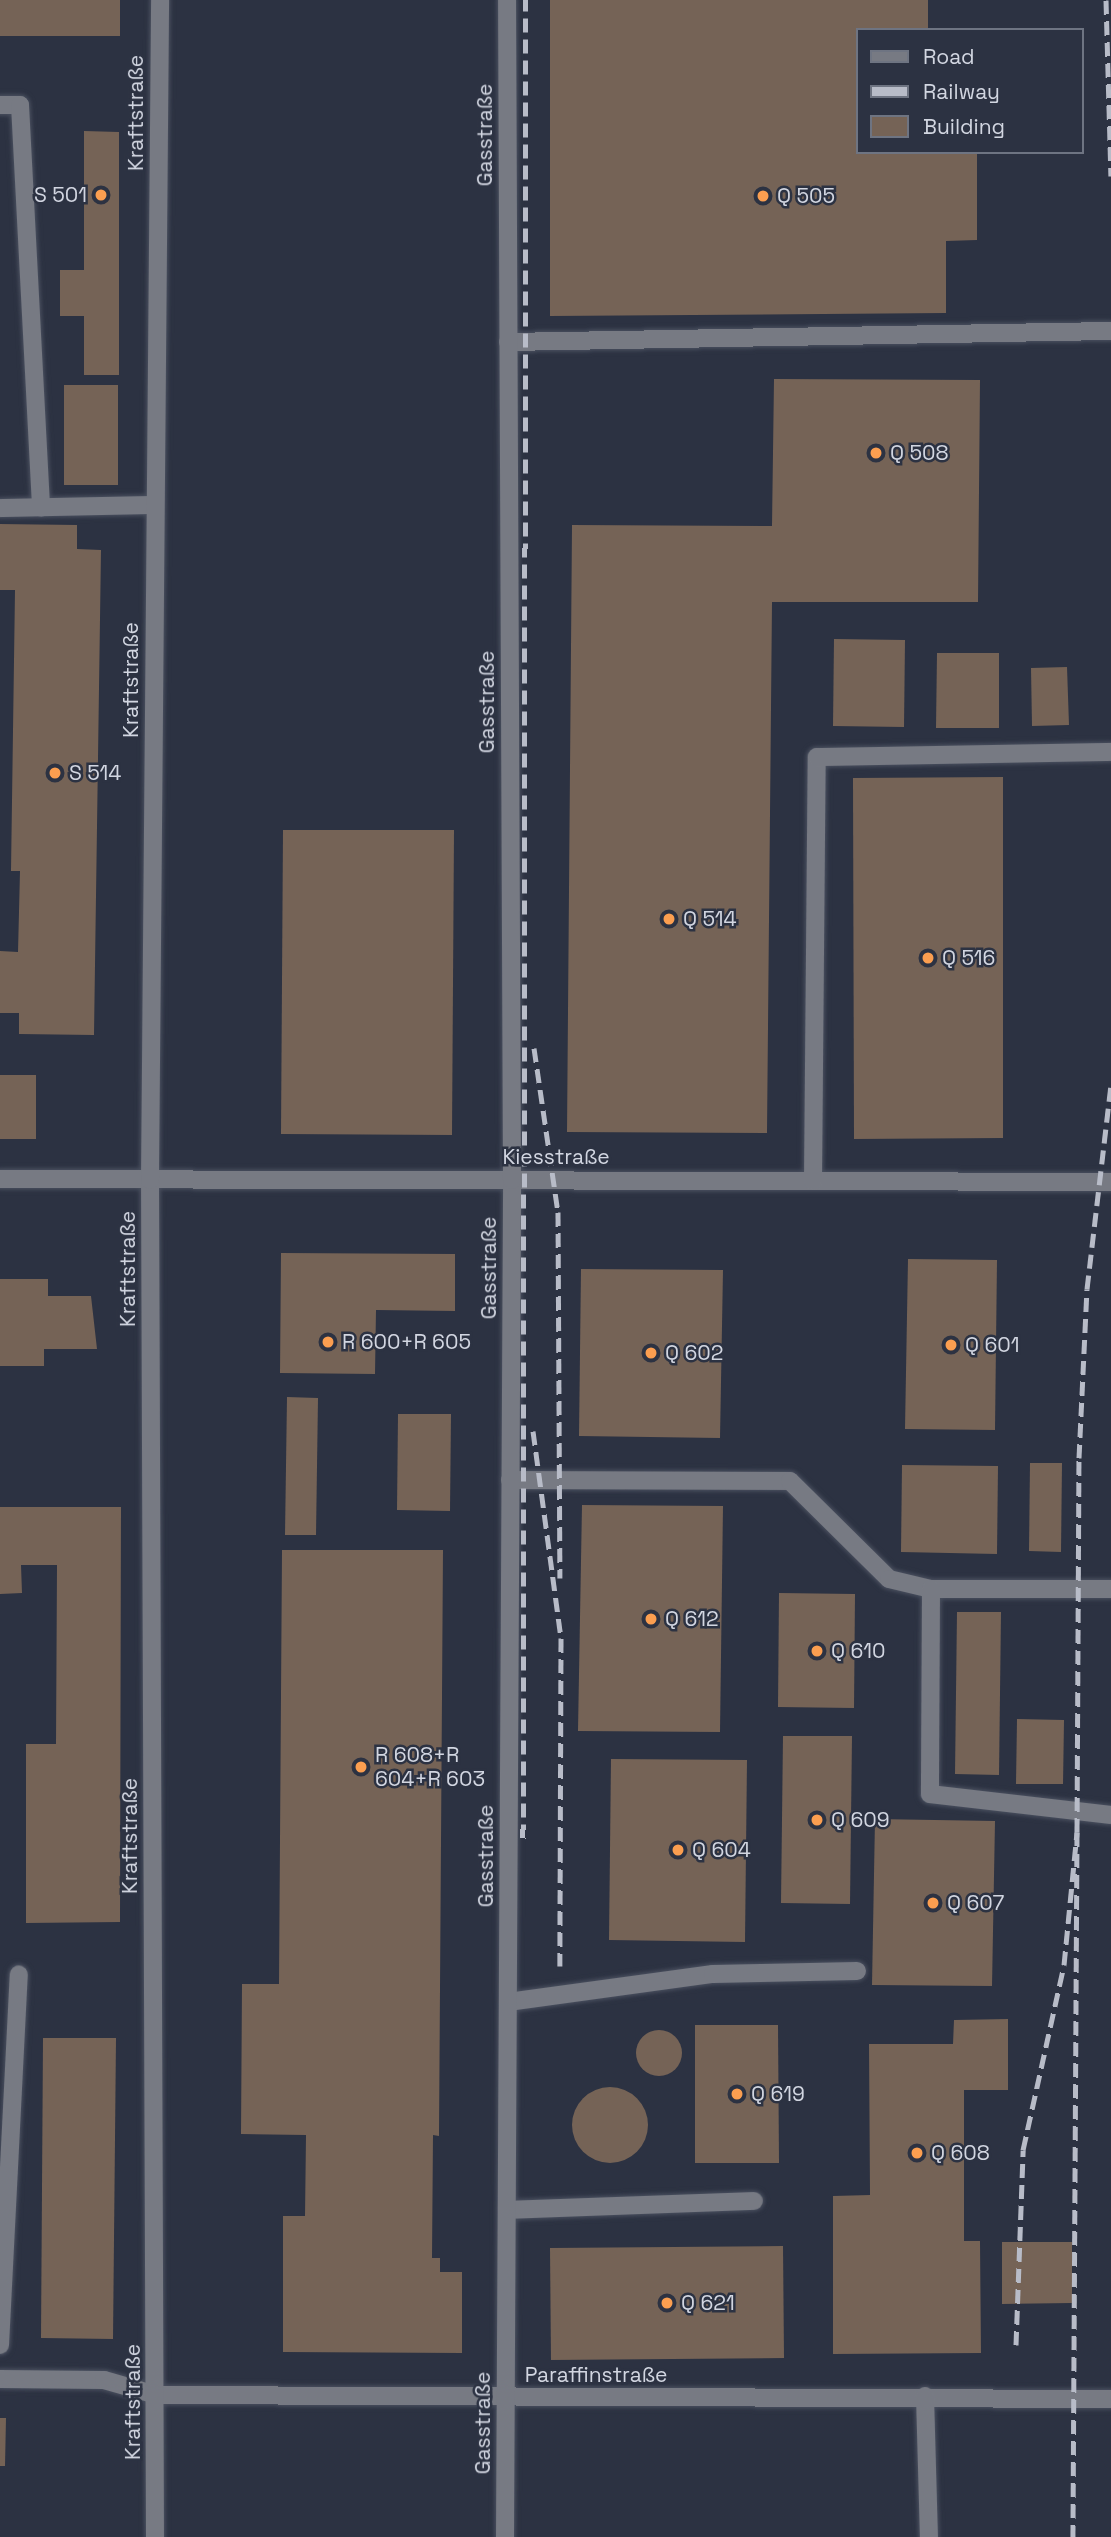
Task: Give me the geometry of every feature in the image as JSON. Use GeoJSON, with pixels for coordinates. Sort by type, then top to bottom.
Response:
{"type":"FeatureCollection","features":[{"type":"Feature","properties":{"kind":"street","name":"Kraftstraße"},"geometry":{"type":"LineString","coordinates":[[155,2537],[150,1180],[159,0]]}},
{"type":"Feature","properties":{"kind":"street","name":"Gasstraße"},"geometry":{"type":"LineString","coordinates":[[505,2537],[512,1180],[507,0]]}},
{"type":"Feature","properties":{"kind":"street"},"geometry":{"type":"LineString","coordinates":[[0,105],[20,105],[41,507]]}},
{"type":"Feature","properties":{"kind":"street"},"geometry":{"type":"LineString","coordinates":[[508,342],[1111,331]]}},
{"type":"Feature","properties":{"kind":"street"},"geometry":{"type":"LineString","coordinates":[[0,508],[155,505]]}},
{"type":"Feature","properties":{"kind":"street"},"geometry":{"type":"LineString","coordinates":[[813,1181],[817,757],[1111,752]]}},
{"type":"Feature","properties":{"kind":"street","name":"Kiesstraße"},"geometry":{"type":"LineString","coordinates":[[0,1179],[1111,1182]]}},
{"type":"Feature","properties":{"kind":"street"},"geometry":{"type":"LineString","coordinates":[[510,1480],[790,1481],[889,1579],[931,1589],[1111,1589]]}},
{"type":"Feature","properties":{"kind":"street"},"geometry":{"type":"LineString","coordinates":[[931,1589],[930,1794],[1111,1815]]}},
{"type":"Feature","properties":{"kind":"street"},"geometry":{"type":"LineString","coordinates":[[508,2002],[713,1974],[857,1971]]}},
{"type":"Feature","properties":{"kind":"street"},"geometry":{"type":"LineString","coordinates":[[0,2345],[19,1974]]}},
{"type":"Feature","properties":{"kind":"street"},"geometry":{"type":"LineString","coordinates":[[507,2210],[754,2201]]}},
{"type":"Feature","properties":{"kind":"street","name":"Paraffinstraße"},"geometry":{"type":"LineString","coordinates":[[0,2379],[104,2380],[156,2395],[506,2398],[925,2396],[1111,2399]]}},
{"type":"Feature","properties":{"kind":"street"},"geometry":{"type":"LineString","coordinates":[[925,2396],[929,2537]]}},
{"type":"Feature","properties":{"kind":"building"},"geometry":{"type":"Polygon","coordinates":[[[0,0],[120,0],[120,36],[0,36],[0,0]]]}},
{"type":"Feature","properties":{"kind":"building","name":"Q 505"},"geometry":{"type":"Polygon","coordinates":[[[550,0],[928,0],[928,28],[856,28],[856,154],[977,154],[977,240],[946,241],[946,313],[550,316],[550,0]]]}},
{"type":"Feature","properties":{"kind":"building","name":"S 501"},"geometry":{"type":"Polygon","coordinates":[[[84,131],[119,132],[119,375],[84,375],[84,316],[60,316],[60,270],[84,270],[84,131]]]}},
{"type":"Feature","properties":{"kind":"building"},"geometry":{"type":"Polygon","coordinates":[[[774,379],[980,380],[978,602],[772,602],[767,1133],[567,1132],[572,525],[772,526],[774,379]]]}},
{"type":"Feature","properties":{"kind":"building"},"geometry":{"type":"Polygon","coordinates":[[[64,385],[118,385],[118,485],[64,485],[64,385]]]}},
{"type":"Feature","properties":{"kind":"building","name":"S 514"},"geometry":{"type":"Polygon","coordinates":[[[0,524],[77,525],[77,549],[101,550],[94,1035],[19,1034],[19,1013],[0,1013],[0,951],[18,952],[20,871],[11,871],[15,590],[0,590],[0,524]]]}},
{"type":"Feature","properties":{"kind":"building"},"geometry":{"type":"Polygon","coordinates":[[[834,639],[905,640],[904,727],[833,726],[834,639]]]}},
{"type":"Feature","properties":{"kind":"building"},"geometry":{"type":"Polygon","coordinates":[[[937,653],[999,653],[999,728],[936,728],[937,653]]]}},
{"type":"Feature","properties":{"kind":"building"},"geometry":{"type":"Polygon","coordinates":[[[1067,667],[1069,725],[1032,726],[1031,668],[1067,667]]]}},
{"type":"Feature","properties":{"kind":"building","name":"Q 516"},"geometry":{"type":"Polygon","coordinates":[[[1003,777],[1003,1138],[854,1139],[853,778],[1003,777]]]}},
{"type":"Feature","properties":{"kind":"building"},"geometry":{"type":"Polygon","coordinates":[[[283,830],[454,830],[452,1135],[281,1134],[283,830]]]}},
{"type":"Feature","properties":{"kind":"building"},"geometry":{"type":"Polygon","coordinates":[[[0,1075],[36,1075],[36,1139],[0,1139],[0,1075]]]}},
{"type":"Feature","properties":{"kind":"building","name":"R 600+R 605"},"geometry":{"type":"Polygon","coordinates":[[[281,1253],[455,1254],[455,1311],[376,1310],[375,1374],[280,1373],[281,1253]]]}},
{"type":"Feature","properties":{"kind":"building","name":"Q 601"},"geometry":{"type":"Polygon","coordinates":[[[908,1259],[997,1260],[995,1430],[905,1429],[908,1259]]]}},
{"type":"Feature","properties":{"kind":"building","name":"Q 602"},"geometry":{"type":"Polygon","coordinates":[[[581,1269],[723,1270],[720,1438],[579,1436],[581,1269]]]}},
{"type":"Feature","properties":{"kind":"building"},"geometry":{"type":"Polygon","coordinates":[[[0,1279],[48,1279],[48,1296],[91,1296],[97,1349],[44,1349],[44,1366],[0,1366],[0,1279]]]}},
{"type":"Feature","properties":{"kind":"building"},"geometry":{"type":"Polygon","coordinates":[[[287,1397],[318,1398],[316,1535],[285,1535],[287,1397]]]}},
{"type":"Feature","properties":{"kind":"building"},"geometry":{"type":"Polygon","coordinates":[[[398,1414],[451,1414],[450,1511],[397,1510],[398,1414]]]}},
{"type":"Feature","properties":{"kind":"building"},"geometry":{"type":"Polygon","coordinates":[[[1030,1463],[1062,1463],[1061,1552],[1029,1551],[1030,1463]]]}},
{"type":"Feature","properties":{"kind":"building"},"geometry":{"type":"Polygon","coordinates":[[[902,1465],[998,1466],[997,1554],[901,1552],[902,1465]]]}},
{"type":"Feature","properties":{"kind":"building","name":"Q 612"},"geometry":{"type":"Polygon","coordinates":[[[582,1505],[723,1506],[720,1732],[578,1731],[582,1505]]]}},
{"type":"Feature","properties":{"kind":"building"},"geometry":{"type":"Polygon","coordinates":[[[0,1507],[121,1507],[120,1922],[26,1923],[26,1744],[56,1744],[57,1565],[21,1565],[22,1593],[0,1594],[0,1507]]]}},
{"type":"Feature","properties":{"kind":"building","name":"R 608+R 604+R 603"},"geometry":{"type":"Polygon","coordinates":[[[282,1550],[443,1550],[439,2136],[433,2135],[432,2258],[440,2258],[440,2272],[462,2272],[462,2353],[283,2352],[283,2216],[305,2216],[306,2135],[241,2134],[242,1984],[279,1984],[282,1550]]]}},
{"type":"Feature","properties":{"kind":"building","name":"Q 610"},"geometry":{"type":"Polygon","coordinates":[[[779,1593],[855,1594],[854,1708],[778,1707],[779,1593]]]}},
{"type":"Feature","properties":{"kind":"building"},"geometry":{"type":"Polygon","coordinates":[[[957,1612],[1001,1612],[999,1775],[955,1774],[957,1612]]]}},
{"type":"Feature","properties":{"kind":"building"},"geometry":{"type":"Polygon","coordinates":[[[1017,1719],[1064,1720],[1063,1784],[1016,1784],[1017,1719]]]}},
{"type":"Feature","properties":{"kind":"building","name":"Q 609"},"geometry":{"type":"Polygon","coordinates":[[[783,1736],[852,1736],[850,1904],[781,1903],[783,1736]]]}},
{"type":"Feature","properties":{"kind":"building","name":"Q 604"},"geometry":{"type":"Polygon","coordinates":[[[611,1759],[747,1760],[745,1942],[609,1940],[611,1759]]]}},
{"type":"Feature","properties":{"kind":"building","name":"Q 607"},"geometry":{"type":"Polygon","coordinates":[[[875,1819],[995,1821],[992,1986],[872,1985],[875,1819]]]}},
{"type":"Feature","properties":{"kind":"building","name":"Q 608"},"geometry":{"type":"Polygon","coordinates":[[[1008,2019],[1008,2090],[964,2090],[964,2241],[980,2241],[981,2353],[833,2354],[833,2196],[870,2195],[869,2044],[953,2044],[954,2020],[1008,2019]]]}},
{"type":"Feature","properties":{"kind":"building","name":"Q 619"},"geometry":{"type":"Polygon","coordinates":[[[695,2025],[778,2025],[779,2163],[695,2163],[695,2025]]]}},
{"type":"Feature","properties":{"kind":"building"},"geometry":{"type":"Polygon","coordinates":[[[659,2030],[675,2037],[682,2053],[675,2069],[659,2076],[643,2069],[636,2053],[643,2037],[659,2030]]]}},
{"type":"Feature","properties":{"kind":"building"},"geometry":{"type":"Polygon","coordinates":[[[43,2038],[116,2038],[113,2339],[41,2338],[43,2038]]]}},
{"type":"Feature","properties":{"kind":"building"},"geometry":{"type":"Polygon","coordinates":[[[610,2087],[624,2090],[637,2098],[645,2111],[648,2125],[645,2139],[637,2152],[624,2160],[610,2163],[596,2160],[583,2152],[575,2139],[572,2125],[575,2111],[583,2098],[596,2090],[610,2087]]]}},
{"type":"Feature","properties":{"kind":"building"},"geometry":{"type":"Polygon","coordinates":[[[1002,2242],[1072,2242],[1072,2303],[1002,2304],[1002,2242]]]}},
{"type":"Feature","properties":{"kind":"building","name":"Q 621"},"geometry":{"type":"Polygon","coordinates":[[[783,2246],[784,2358],[551,2360],[550,2248],[783,2246]]]}},
{"type":"Feature","properties":{"kind":"building"},"geometry":{"type":"Polygon","coordinates":[[[0,2418],[6,2418],[5,2466],[0,2466],[0,2418]]]}},
{"type":"Feature","properties":{"kind":"railway"},"geometry":{"type":"LineString","coordinates":[[523,1838],[526,0]]}},
{"type":"Feature","properties":{"kind":"railway"},"geometry":{"type":"LineString","coordinates":[[1106,0],[1111,176]]}},
{"type":"Feature","properties":{"kind":"railway"},"geometry":{"type":"LineString","coordinates":[[534,1048],[558,1212],[560,1578]]}},
{"type":"Feature","properties":{"kind":"railway"},"geometry":{"type":"LineString","coordinates":[[1077,1832],[1079,1458],[1087,1289],[1111,1085]]}},
{"type":"Feature","properties":{"kind":"railway"},"geometry":{"type":"LineString","coordinates":[[533,1431],[561,1638],[560,1966]]}},
{"type":"Feature","properties":{"kind":"railway"},"geometry":{"type":"LineString","coordinates":[[1016,2345],[1023,2150],[1064,1965],[1077,1832],[1073,2537]]}},
{"type":"Feature","properties":{"kind":"place","name":"S 501"},"geometry":{"type":"Point","coordinates":[101,195]}},
{"type":"Feature","properties":{"kind":"place","name":"Q 505"},"geometry":{"type":"Point","coordinates":[763,196]}},
{"type":"Feature","properties":{"kind":"place","name":"Q 508"},"geometry":{"type":"Point","coordinates":[876,453]}},
{"type":"Feature","properties":{"kind":"place","name":"S 514"},"geometry":{"type":"Point","coordinates":[55,773]}},
{"type":"Feature","properties":{"kind":"place","name":"Q 514"},"geometry":{"type":"Point","coordinates":[669,919]}},
{"type":"Feature","properties":{"kind":"place","name":"Q 516"},"geometry":{"type":"Point","coordinates":[928,958]}},
{"type":"Feature","properties":{"kind":"place","name":"R 600+R 605"},"geometry":{"type":"Point","coordinates":[328,1342]}},
{"type":"Feature","properties":{"kind":"place","name":"Q 601"},"geometry":{"type":"Point","coordinates":[951,1345]}},
{"type":"Feature","properties":{"kind":"place","name":"Q 602"},"geometry":{"type":"Point","coordinates":[651,1353]}},
{"type":"Feature","properties":{"kind":"place","name":"Q 612"},"geometry":{"type":"Point","coordinates":[651,1619]}},
{"type":"Feature","properties":{"kind":"place","name":"Q 610"},"geometry":{"type":"Point","coordinates":[817,1651]}},
{"type":"Feature","properties":{"kind":"place","name":"R 608+R 604+R 603"},"geometry":{"type":"Point","coordinates":[361,1767]}},
{"type":"Feature","properties":{"kind":"place","name":"Q 609"},"geometry":{"type":"Point","coordinates":[817,1820]}},
{"type":"Feature","properties":{"kind":"place","name":"Q 604"},"geometry":{"type":"Point","coordinates":[678,1850]}},
{"type":"Feature","properties":{"kind":"place","name":"Q 607"},"geometry":{"type":"Point","coordinates":[933,1903]}},
{"type":"Feature","properties":{"kind":"place","name":"Q 619"},"geometry":{"type":"Point","coordinates":[737,2094]}},
{"type":"Feature","properties":{"kind":"place","name":"Q 608"},"geometry":{"type":"Point","coordinates":[917,2153]}},
{"type":"Feature","properties":{"kind":"place","name":"Q 621"},"geometry":{"type":"Point","coordinates":[667,2303]}}]}
